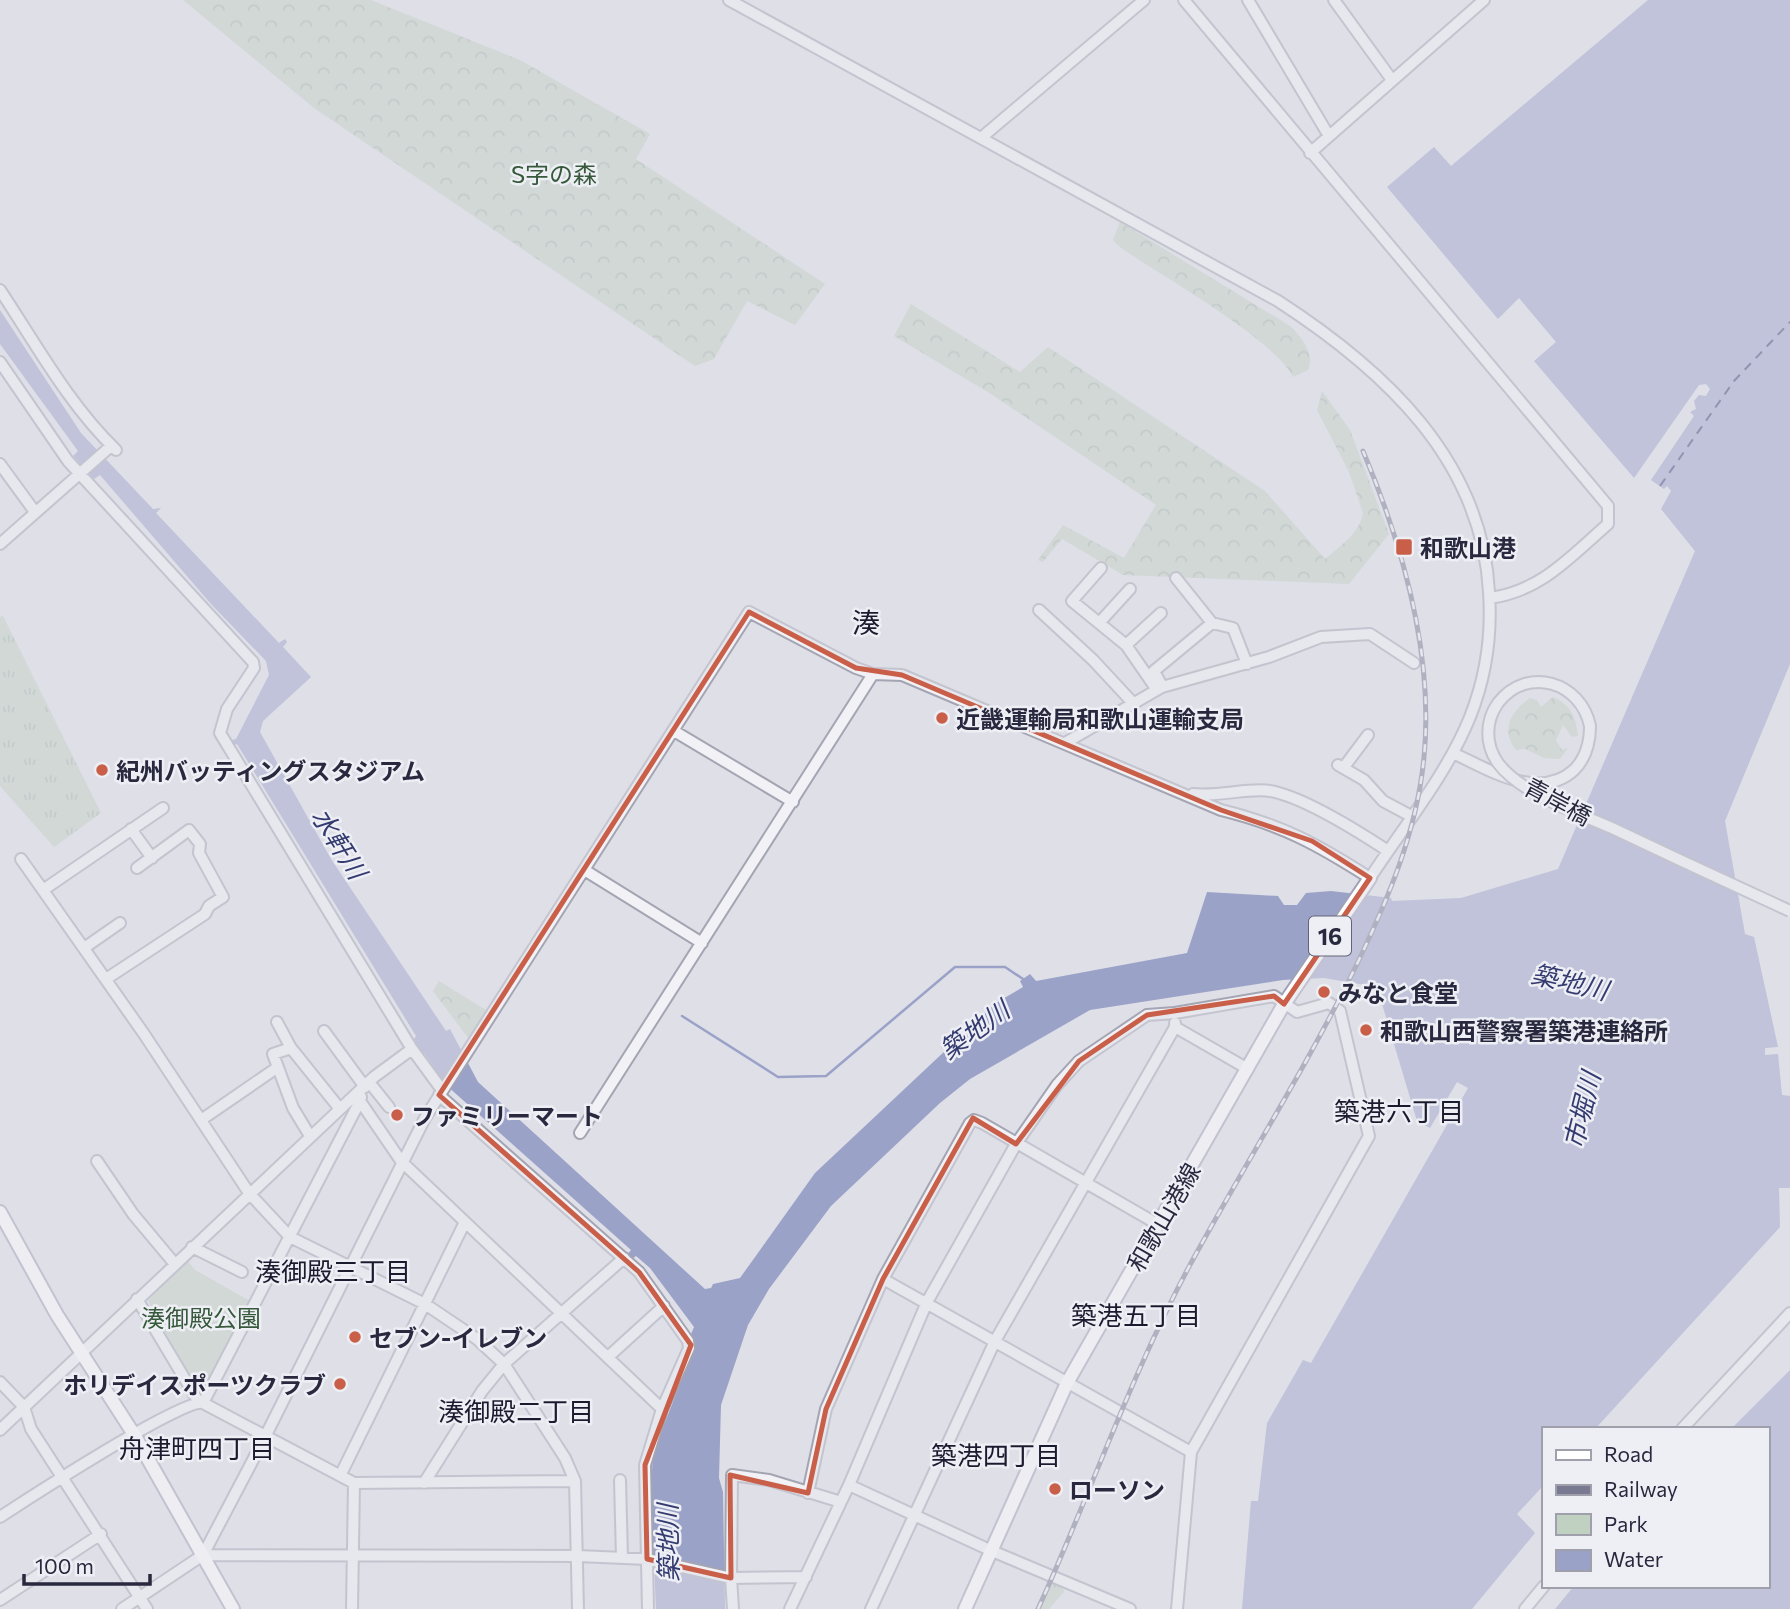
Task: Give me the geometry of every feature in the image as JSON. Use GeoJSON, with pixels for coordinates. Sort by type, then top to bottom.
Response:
{"type":"FeatureCollection","features":[{"type":"Feature","properties":{"kind":"main road","name":"和歌山港線"},"geometry":{"type":"LineString","coordinates":[[965,1609],[1067,1383],[1284,1004],[1370,878]]}},
{"type":"Feature","properties":{"kind":"main road"},"geometry":{"type":"LineString","coordinates":[[0,1212],[81,1351],[135,1436],[233,1609]]}},
{"type":"Feature","properties":{"kind":"street"},"geometry":{"type":"LineString","coordinates":[[122,1609],[202,1555],[265,1437],[401,1161],[441,1091],[586,871],[750,612],[873,674],[902,675],[1221,810],[1265,821],[1312,841],[1370,878],[1453,753],[1471,715],[1484,674],[1489,644],[1490,598],[1483,542],[1460,478],[1426,427],[1366,366],[1278,301],[729,0]]}},
{"type":"Feature","properties":{"kind":"street"},"geometry":{"type":"LineString","coordinates":[[981,138],[1144,0]]}},
{"type":"Feature","properties":{"kind":"street"},"geometry":{"type":"LineString","coordinates":[[1184,0],[1608,506],[1608,524],[1542,580],[1521,592],[1490,598]]}},
{"type":"Feature","properties":{"kind":"street"},"geometry":{"type":"LineString","coordinates":[[1248,0],[1329,136]]}},
{"type":"Feature","properties":{"kind":"street"},"geometry":{"type":"LineString","coordinates":[[1334,0],[1392,80]]}},
{"type":"Feature","properties":{"kind":"street"},"geometry":{"type":"LineString","coordinates":[[1310,153],[1484,0]]}},
{"type":"Feature","properties":{"kind":"street"},"geometry":{"type":"LineString","coordinates":[[0,290],[57,376],[114,448],[82,471],[2,542]]}},
{"type":"Feature","properties":{"kind":"street"},"geometry":{"type":"LineString","coordinates":[[0,362],[82,471],[253,663],[254,668],[228,709],[220,733],[412,1049],[441,1091],[639,1272],[688,1341],[689,1348],[662,1409],[645,1465],[648,1609]]}},
{"type":"Feature","properties":{"kind":"street"},"geometry":{"type":"LineString","coordinates":[[0,464],[35,512]]}},
{"type":"Feature","properties":{"kind":"street"},"geometry":{"type":"LineString","coordinates":[[1101,568],[1072,599],[1125,645],[1160,688]]}},
{"type":"Feature","properties":{"kind":"street"},"geometry":{"type":"LineString","coordinates":[[1176,578],[1212,623],[1233,628],[1247,664]]}},
{"type":"Feature","properties":{"kind":"street"},"geometry":{"type":"LineString","coordinates":[[1099,623],[1130,589]]}},
{"type":"Feature","properties":{"kind":"street"},"geometry":{"type":"LineString","coordinates":[[1039,610],[1093,660],[1133,703]]}},
{"type":"Feature","properties":{"kind":"street"},"geometry":{"type":"LineString","coordinates":[[1125,645],[1161,613]]}},
{"type":"Feature","properties":{"kind":"street"},"geometry":{"type":"LineString","coordinates":[[1160,688],[1154,671],[1212,623]]}},
{"type":"Feature","properties":{"kind":"street"},"geometry":{"type":"LineString","coordinates":[[1065,743],[1160,688],[1247,664],[1321,637],[1366,633],[1414,663]]}},
{"type":"Feature","properties":{"kind":"street"},"geometry":{"type":"LineString","coordinates":[[580,1133],[873,674]]}},
{"type":"Feature","properties":{"kind":"street","name":"青岸橋"},"geometry":{"type":"LineString","coordinates":[[1453,753],[1503,776],[1534,783],[1563,777],[1580,763],[1589,743],[1590,726],[1584,707],[1574,695],[1555,684],[1539,682],[1520,686],[1504,696],[1490,719],[1488,737],[1493,755],[1504,770],[1542,796],[1790,911]]}},
{"type":"Feature","properties":{"kind":"street"},"geometry":{"type":"LineString","coordinates":[[674,731],[793,802]]}},
{"type":"Feature","properties":{"kind":"street"},"geometry":{"type":"LineString","coordinates":[[1368,735],[1341,766],[1364,780],[1383,801],[1411,816]]}},
{"type":"Feature","properties":{"kind":"street"},"geometry":{"type":"LineString","coordinates":[[1180,793],[1211,796],[1268,790],[1337,819],[1388,851]]}},
{"type":"Feature","properties":{"kind":"street"},"geometry":{"type":"LineString","coordinates":[[43,890],[163,808]]}},
{"type":"Feature","properties":{"kind":"street"},"geometry":{"type":"LineString","coordinates":[[131,830],[152,858]]}},
{"type":"Feature","properties":{"kind":"street"},"geometry":{"type":"LineString","coordinates":[[106,979],[205,914],[209,906],[223,897],[200,853],[200,844],[190,831],[137,868]]}},
{"type":"Feature","properties":{"kind":"street"},"geometry":{"type":"LineString","coordinates":[[21,859],[106,979],[249,1193],[290,1237],[425,1304],[477,1339],[504,1364],[565,1458],[575,1481],[578,1609]]}},
{"type":"Feature","properties":{"kind":"street"},"geometry":{"type":"LineString","coordinates":[[586,871],[702,943]]}},
{"type":"Feature","properties":{"kind":"street"},"geometry":{"type":"LineString","coordinates":[[84,948],[120,923]]}},
{"type":"Feature","properties":{"kind":"street"},"geometry":{"type":"LineString","coordinates":[[790,1609],[849,1485],[927,1301],[1016,1144],[1057,1085],[1079,1061],[1147,1015],[1175,1013],[1274,996],[1297,1012],[1329,1003],[1340,1011],[1369,1136],[1191,1452],[1177,1609]]}},
{"type":"Feature","properties":{"kind":"street"},"geometry":{"type":"LineString","coordinates":[[871,1609],[912,1514],[995,1341],[1175,1027],[1175,1013]]}},
{"type":"Feature","properties":{"kind":"street"},"geometry":{"type":"LineString","coordinates":[[277,1022],[291,1048],[340,1109]]}},
{"type":"Feature","properties":{"kind":"street"},"geometry":{"type":"LineString","coordinates":[[1175,1027],[1248,1069]]}},
{"type":"Feature","properties":{"kind":"street"},"geometry":{"type":"LineString","coordinates":[[324,1031],[366,1086],[389,1107]]}},
{"type":"Feature","properties":{"kind":"street"},"geometry":{"type":"LineString","coordinates":[[291,1048],[273,1054],[293,1108],[310,1136]]}},
{"type":"Feature","properties":{"kind":"street"},"geometry":{"type":"LineString","coordinates":[[0,1430],[310,1136],[412,1049]]}},
{"type":"Feature","properties":{"kind":"street"},"geometry":{"type":"LineString","coordinates":[[201,1120],[278,1067]]}},
{"type":"Feature","properties":{"kind":"street"},"geometry":{"type":"LineString","coordinates":[[0,1517],[63,1476],[200,1402],[290,1237],[366,1086]]}},
{"type":"Feature","properties":{"kind":"street"},"geometry":{"type":"LineString","coordinates":[[360,1101],[401,1161],[662,1409]]}},
{"type":"Feature","properties":{"kind":"street"},"geometry":{"type":"LineString","coordinates":[[808,1493],[826,1409],[883,1279],[970,1123],[974,1120],[982,1123],[1159,1225]]}},
{"type":"Feature","properties":{"kind":"street"},"geometry":{"type":"LineString","coordinates":[[97,1161],[133,1214],[174,1263]]}},
{"type":"Feature","properties":{"kind":"street"},"geometry":{"type":"LineString","coordinates":[[341,1474],[465,1222]]}},
{"type":"Feature","properties":{"kind":"street"},"geometry":{"type":"LineString","coordinates":[[192,1247],[242,1272]]}},
{"type":"Feature","properties":{"kind":"street"},"geometry":{"type":"LineString","coordinates":[[424,1483],[482,1391],[504,1364],[624,1258]]}},
{"type":"Feature","properties":{"kind":"street"},"geometry":{"type":"LineString","coordinates":[[883,1279],[927,1301],[1191,1452]]}},
{"type":"Feature","properties":{"kind":"street"},"geometry":{"type":"LineString","coordinates":[[137,1299],[200,1402],[354,1483],[575,1481]]}},
{"type":"Feature","properties":{"kind":"street"},"geometry":{"type":"LineString","coordinates":[[608,1357],[664,1306]]}},
{"type":"Feature","properties":{"kind":"street"},"geometry":{"type":"LineString","coordinates":[[1684,1427],[1790,1313]]}},
{"type":"Feature","properties":{"kind":"street"},"geometry":{"type":"LineString","coordinates":[[0,1382],[24,1407],[31,1429],[147,1609]]}},
{"type":"Feature","properties":{"kind":"street"},"geometry":{"type":"LineString","coordinates":[[733,1609],[728,1578],[732,1475],[769,1480],[841,1502]]}},
{"type":"Feature","properties":{"kind":"street"},"geometry":{"type":"LineString","coordinates":[[620,1480],[622,1558]]}},
{"type":"Feature","properties":{"kind":"street"},"geometry":{"type":"LineString","coordinates":[[352,1609],[354,1483]]}},
{"type":"Feature","properties":{"kind":"street"},"geometry":{"type":"LineString","coordinates":[[849,1485],[992,1551],[1129,1609]]}},
{"type":"Feature","properties":{"kind":"street"},"geometry":{"type":"LineString","coordinates":[[0,1600],[100,1534]]}},
{"type":"Feature","properties":{"kind":"street"},"geometry":{"type":"LineString","coordinates":[[202,1555],[578,1556],[649,1560],[728,1578],[806,1577]]}},
{"type":"Feature","properties":{"kind":"street"},"geometry":{"type":"LineString","coordinates":[[1525,1609],[1542,1588]]}},
{"type":"Feature","properties":{"kind":"highlighted area"},"geometry":{"type":"Polygon","coordinates":[[[749,612],[856,668],[902,675],[1221,810],[1312,841],[1370,878],[1284,1004],[1274,996],[1147,1015],[1079,1061],[1016,1144],[973,1118],[883,1279],[826,1409],[808,1493],[730,1475],[731,1578],[647,1559],[645,1465],[691,1345],[639,1272],[439,1095],[749,612]]]}},
{"type":"Feature","properties":{"kind":"green space","name":"S字の森"},"geometry":{"type":"Polygon","coordinates":[[[183,0],[371,0],[520,60],[650,134],[636,159],[825,284],[795,325],[747,301],[714,359],[695,366],[314,108],[183,0]]]}},
{"type":"Feature","properties":{"kind":"green space"},"geometry":{"type":"Polygon","coordinates":[[[1120,222],[1290,326],[1309,352],[1308,370],[1293,377],[1283,362],[1242,327],[1121,248],[1113,240],[1120,222]]]}},
{"type":"Feature","properties":{"kind":"green space"},"geometry":{"type":"Polygon","coordinates":[[[911,304],[1020,372],[1048,347],[1265,491],[1325,559],[1358,527],[1363,513],[1349,472],[1317,410],[1322,391],[1350,430],[1389,534],[1349,584],[1123,575],[1062,539],[1043,562],[1038,560],[1063,525],[1124,558],[1156,505],[991,394],[894,336],[911,304]]]}},
{"type":"Feature","properties":{"kind":"green space"},"geometry":{"type":"Polygon","coordinates":[[[3,616],[101,813],[54,847],[0,786],[0,617],[3,616]]]}},
{"type":"Feature","properties":{"kind":"green space"},"geometry":{"type":"Polygon","coordinates":[[[1553,697],[1571,712],[1578,736],[1572,737],[1563,725],[1556,740],[1562,750],[1568,748],[1560,759],[1544,758],[1525,749],[1516,750],[1508,728],[1513,715],[1530,698],[1537,700],[1541,707],[1553,697]]]}},
{"type":"Feature","properties":{"kind":"green space"},"geometry":{"type":"Polygon","coordinates":[[[439,981],[486,1010],[469,1039],[433,991],[439,981]]]}},
{"type":"Feature","properties":{"kind":"green space","name":"湊御殿公園"},"geometry":{"type":"Polygon","coordinates":[[[186,1259],[195,1270],[252,1302],[200,1398],[148,1301],[186,1259]]]}},
{"type":"Feature","properties":{"kind":"green space"},"geometry":{"type":"Polygon","coordinates":[[[1049,1581],[1063,1587],[1064,1592],[1049,1609],[1035,1609],[1049,1581]]]}},
{"type":"Feature","properties":{"kind":"water"},"geometry":{"type":"Polygon","coordinates":[[[1648,0],[1790,0],[1790,664],[1725,821],[1745,934],[1754,937],[1778,1047],[1765,1048],[1765,1055],[1778,1054],[1782,1095],[1790,1096],[1790,1188],[1779,1188],[1780,1227],[1597,1427],[1542,1427],[1542,1487],[1517,1514],[1535,1533],[1472,1609],[1242,1609],[1251,1501],[1258,1501],[1267,1423],[1303,1360],[1311,1363],[1468,1088],[1457,1082],[1430,1128],[1417,1121],[1377,987],[1324,978],[1283,980],[1090,1010],[970,1079],[940,1103],[831,1206],[769,1289],[748,1325],[721,1405],[719,1478],[723,1492],[725,1609],[656,1609],[651,1491],[653,1453],[694,1348],[691,1334],[694,1327],[650,1268],[636,1256],[632,1259],[627,1255],[631,1250],[446,1085],[424,1053],[418,1053],[412,1043],[416,1036],[237,744],[231,746],[229,741],[236,739],[269,675],[266,661],[211,604],[100,475],[94,479],[73,456],[78,451],[0,344],[0,310],[81,433],[153,509],[161,508],[156,513],[279,643],[285,639],[287,642],[283,647],[311,677],[263,721],[260,732],[331,859],[446,1031],[450,1029],[478,1082],[705,1289],[711,1288],[713,1284],[740,1278],[815,1173],[996,1003],[1023,987],[1020,981],[1030,974],[1036,981],[1187,953],[1207,892],[1278,896],[1284,905],[1297,905],[1306,893],[1331,891],[1391,898],[1392,901],[1461,898],[1558,869],[1695,551],[1661,509],[1671,491],[1667,486],[1664,489],[1651,480],[1694,416],[1690,412],[1696,409],[1694,401],[1699,395],[1706,396],[1710,389],[1706,384],[1699,385],[1634,478],[1534,361],[1556,342],[1519,298],[1498,319],[1387,187],[1434,147],[1451,166],[1648,0]]]}},
{"type":"Feature","properties":{"kind":"water"},"geometry":{"type":"Polygon","coordinates":[[[1790,1370],[1790,1609],[1555,1609],[1572,1588],[1769,1588],[1769,1427],[1733,1427],[1790,1370]]]}},
{"type":"Feature","properties":{"kind":"waterway"},"geometry":{"type":"LineString","coordinates":[[682,1016],[778,1077],[826,1076],[955,967],[1005,967],[1026,981]]}},
{"type":"Feature","properties":{"kind":"ferry route"},"geometry":{"type":"LineString","coordinates":[[1660,486],[1734,381],[1790,322]]}},
{"type":"Feature","properties":{"kind":"railway"},"geometry":{"type":"LineString","coordinates":[[1038,1609],[1169,1305],[1337,1004],[1379,916],[1408,838],[1424,757],[1426,718],[1420,640],[1403,562],[1363,451]]}},
{"type":"Feature","properties":{"kind":"place","name":"和歌山港"},"geometry":{"type":"Point","coordinates":[1404,547]}},
{"type":"Feature","properties":{"kind":"place","name":"近畿運輸局和歌山運輸支局"},"geometry":{"type":"Point","coordinates":[942,718]}},
{"type":"Feature","properties":{"kind":"place","name":"紀州バッティングスタジアム"},"geometry":{"type":"Point","coordinates":[102,770]}},
{"type":"Feature","properties":{"kind":"place","name":"みなと食堂"},"geometry":{"type":"Point","coordinates":[1324,992]}},
{"type":"Feature","properties":{"kind":"place","name":"和歌山西警察署築港連絡所"},"geometry":{"type":"Point","coordinates":[1366,1030]}},
{"type":"Feature","properties":{"kind":"place","name":"ファミリーマート"},"geometry":{"type":"Point","coordinates":[397,1115]}},
{"type":"Feature","properties":{"kind":"place","name":"セブン-イレブン"},"geometry":{"type":"Point","coordinates":[355,1337]}},
{"type":"Feature","properties":{"kind":"place","name":"ホリデイスポーツクラブ"},"geometry":{"type":"Point","coordinates":[340,1384]}},
{"type":"Feature","properties":{"kind":"place","name":"ローソン"},"geometry":{"type":"Point","coordinates":[1055,1489]}},
{"type":"Feature","properties":{"kind":"district","name":"湊"},"geometry":{"type":"Point","coordinates":[866,622]}},
{"type":"Feature","properties":{"kind":"district","name":"築港六丁目"},"geometry":{"type":"Point","coordinates":[1399,1110]}},
{"type":"Feature","properties":{"kind":"district","name":"湊御殿三丁目"},"geometry":{"type":"Point","coordinates":[333,1270]}},
{"type":"Feature","properties":{"kind":"district","name":"築港五丁目"},"geometry":{"type":"Point","coordinates":[1136,1314]}},
{"type":"Feature","properties":{"kind":"district","name":"湊御殿二丁目"},"geometry":{"type":"Point","coordinates":[516,1410]}},
{"type":"Feature","properties":{"kind":"district","name":"舟津町四丁目"},"geometry":{"type":"Point","coordinates":[197,1447]}},
{"type":"Feature","properties":{"kind":"district","name":"築港四丁目"},"geometry":{"type":"Point","coordinates":[996,1454]}},
{"type":"Feature","properties":{"kind":"water label","name":"水軒川"},"geometry":{"type":"Point","coordinates":[340,843]}},
{"type":"Feature","properties":{"kind":"water label","name":"築地川"},"geometry":{"type":"Point","coordinates":[1570,981]}},
{"type":"Feature","properties":{"kind":"water label","name":"築地川"},"geometry":{"type":"Point","coordinates":[974,1029]}},
{"type":"Feature","properties":{"kind":"water label","name":"市堀川"},"geometry":{"type":"Point","coordinates":[1581,1110]}},
{"type":"Feature","properties":{"kind":"water label","name":"築地川"},"geometry":{"type":"Point","coordinates":[667,1543]}}]}
